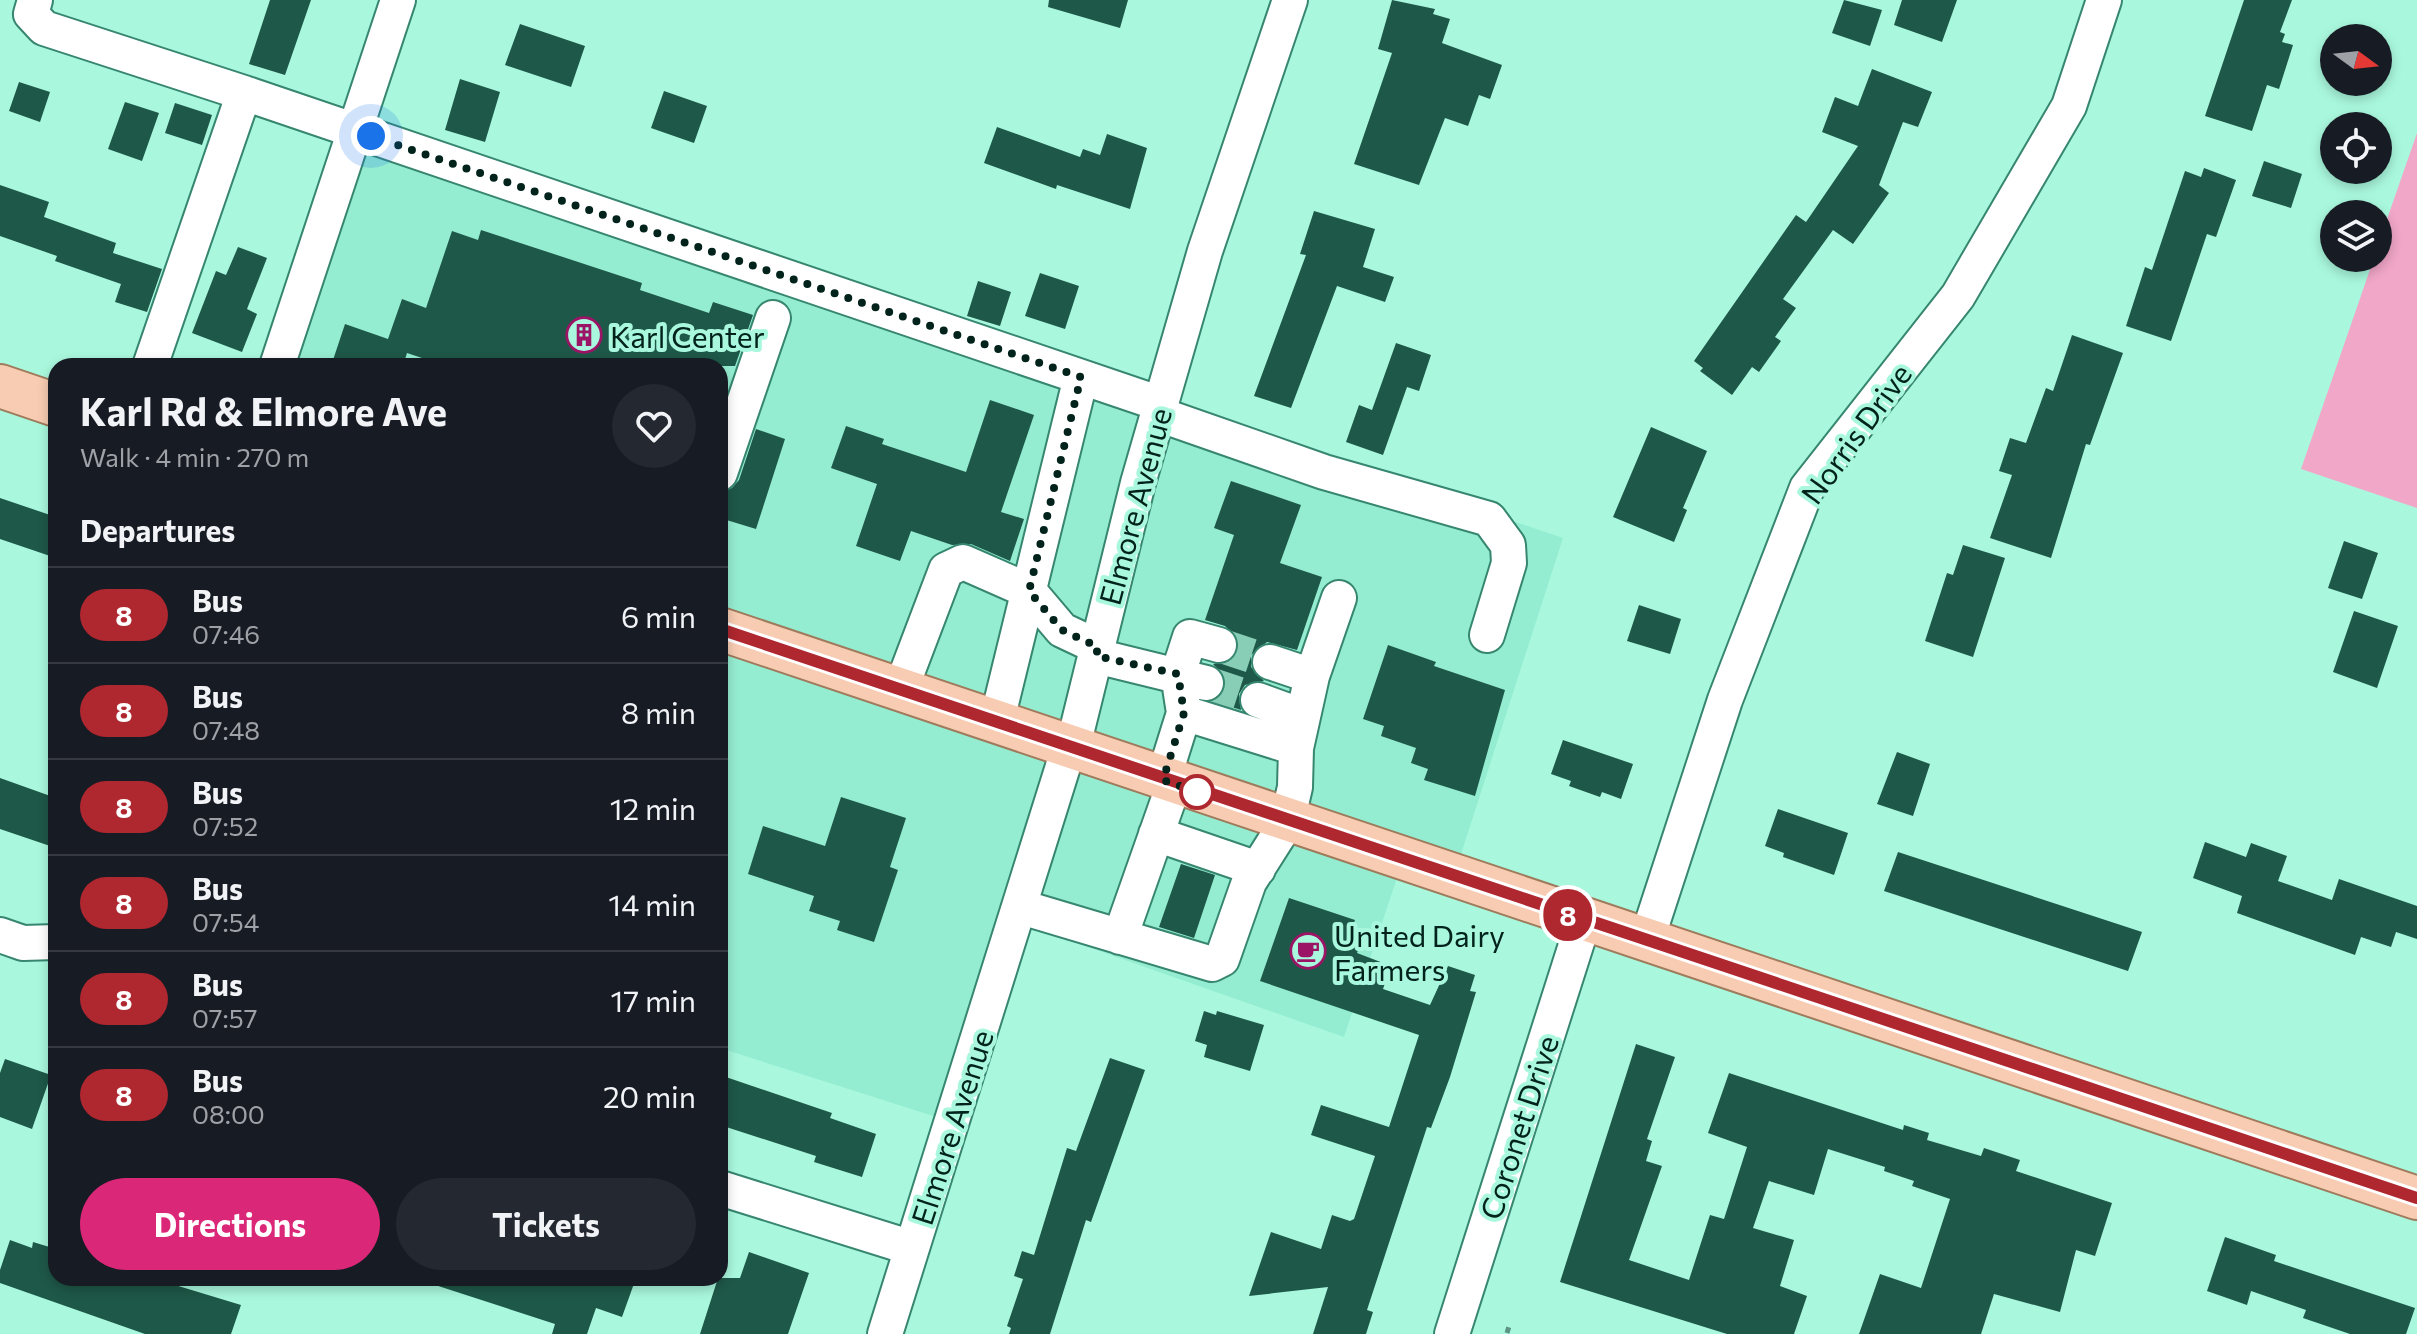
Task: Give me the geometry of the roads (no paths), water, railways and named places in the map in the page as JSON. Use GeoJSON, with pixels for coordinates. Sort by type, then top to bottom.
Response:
{"type":"FeatureCollection","features":[{"type":"Feature","properties":{"kind":"main road"},"geometry":{"type":"LineString","coordinates":[[0,386],[48,402]]}},
{"type":"Feature","properties":{"kind":"main road"},"geometry":{"type":"LineString","coordinates":[[728,632],[1287,822],[1647,939],[2417,1198]]}},
{"type":"Feature","properties":{"kind":"street"},"geometry":{"type":"LineString","coordinates":[[35,0],[31,14],[44,28],[1081,377],[1324,472],[1489,519],[1508,545],[1509,563],[1487,635]]}},
{"type":"Feature","properties":{"kind":"street"},"geometry":{"type":"LineString","coordinates":[[280,358],[398,0]]}},
{"type":"Feature","properties":{"kind":"street","name":"Elmore Avenue"},"geometry":{"type":"LineString","coordinates":[[885,1334],[1070,749],[1160,409],[1209,239],[1290,0]]}},
{"type":"Feature","properties":{"kind":"street","name":"Norris Drive"},"geometry":{"type":"LineString","coordinates":[[1647,939],[1725,700],[1807,488],[1958,296],[2069,106],[2104,0]]}},
{"type":"Feature","properties":{"kind":"street"},"geometry":{"type":"LineString","coordinates":[[153,358],[244,93]]}},
{"type":"Feature","properties":{"kind":"street"},"geometry":{"type":"LineString","coordinates":[[728,450],[773,318]]}},
{"type":"Feature","properties":{"kind":"street"},"geometry":{"type":"LineString","coordinates":[[996,724],[1081,377]]}},
{"type":"Feature","properties":{"kind":"street"},"geometry":{"type":"LineString","coordinates":[[900,691],[946,570],[963,562],[1029,591],[1062,630],[1097,651],[1192,679]]}},
{"type":"Feature","properties":{"kind":"street"},"geometry":{"type":"LineString","coordinates":[[1021,907],[1212,964],[1222,959],[1249,882],[1287,822],[1295,787],[1299,732],[1312,676],[1339,598]]}},
{"type":"Feature","properties":{"kind":"street"},"geometry":{"type":"LineString","coordinates":[[1120,937],[1156,834],[1192,679],[1190,637],[1219,645]]}},
{"type":"Feature","properties":{"kind":"street"},"geometry":{"type":"LineString","coordinates":[[1270,662],[1312,676]]}},
{"type":"Feature","properties":{"kind":"street"},"geometry":{"type":"LineString","coordinates":[[1258,700],[1299,732]]}},
{"type":"Feature","properties":{"kind":"street"},"geometry":{"type":"LineString","coordinates":[[1184,713],[1299,732]]}},
{"type":"Feature","properties":{"kind":"street"},"geometry":{"type":"LineString","coordinates":[[1156,834],[1258,869]]}},
{"type":"Feature","properties":{"kind":"street","name":"Coronet Drive"},"geometry":{"type":"LineString","coordinates":[[1456,1333],[1584,920]]}},
{"type":"Feature","properties":{"kind":"street"},"geometry":{"type":"LineString","coordinates":[[0,935],[23,943],[48,942]]}},
{"type":"Feature","properties":{"kind":"street"},"geometry":{"type":"LineString","coordinates":[[728,1190],[912,1248]]}},
{"type":"Feature","properties":{"kind":"tunnel"},"geometry":{"type":"LineString","coordinates":[[1219,645],[1270,662]]}},
{"type":"Feature","properties":{"kind":"tunnel"},"geometry":{"type":"LineString","coordinates":[[1206,683],[1258,700]]}},
{"type":"Feature","properties":{"kind":"place","name":"Karl Center"},"geometry":{"type":"Point","coordinates":[584,335]}},
{"type":"Feature","properties":{"kind":"place","name":"United Dairy Farmers"},"geometry":{"type":"Point","coordinates":[1308,951]}}]}
